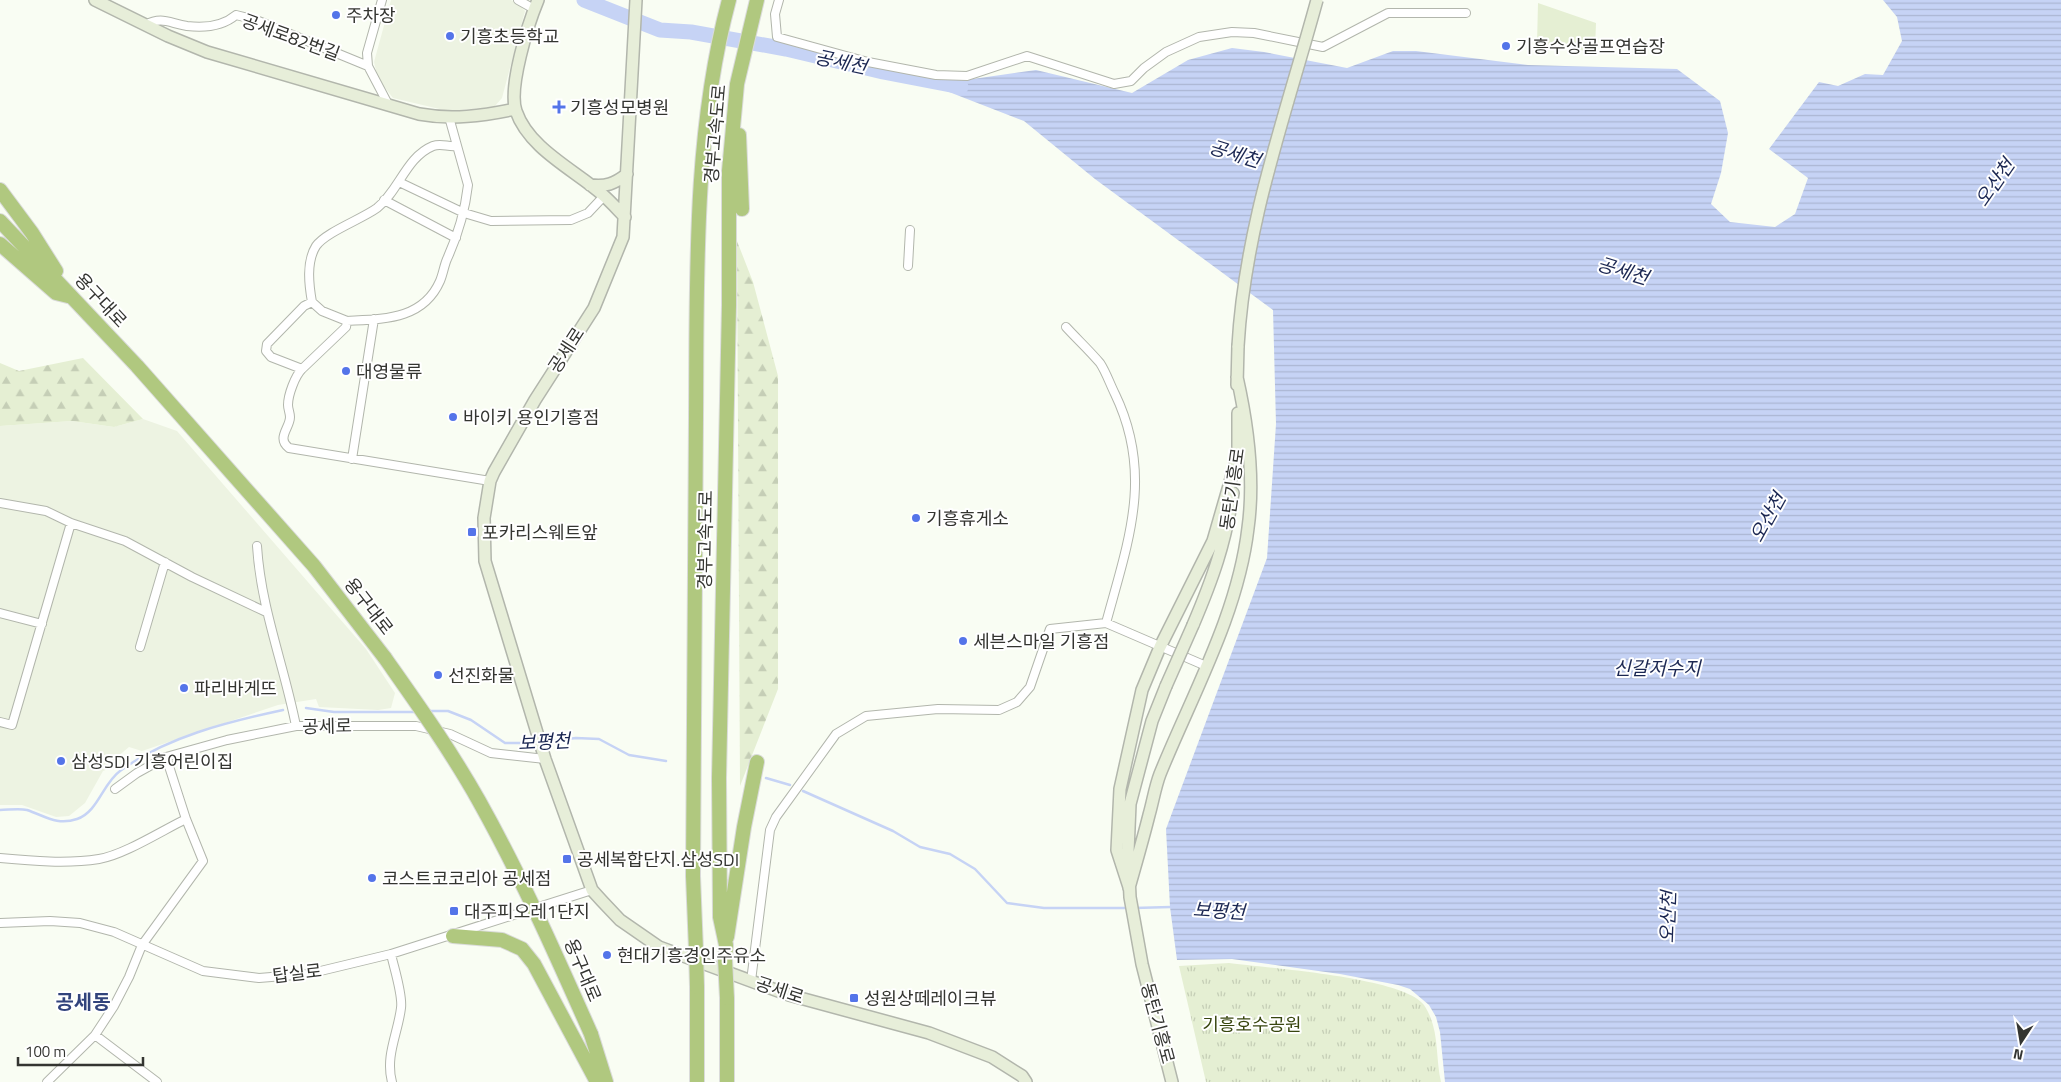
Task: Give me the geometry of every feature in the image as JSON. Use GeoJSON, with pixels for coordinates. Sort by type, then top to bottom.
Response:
{"type":"FeatureCollection","features":[{"type":"Feature","properties":{"kind":"highway","name":"경부고속도로"},"geometry":{"type":"LineString","coordinates":[[697,1082],[694,866],[697,294],[705,122],[714,60],[729,0]]}},
{"type":"Feature","properties":{"kind":"highway","name":"경부고속도로"},"geometry":{"type":"LineString","coordinates":[[727,1082],[725,952],[720,917],[719,778],[728,324],[729,171],[737,84],[750,22],[757,0]]}},
{"type":"Feature","properties":{"kind":"highway"},"geometry":{"type":"LineString","coordinates":[[737,84],[742,209]]}},
{"type":"Feature","properties":{"kind":"highway"},"geometry":{"type":"LineString","coordinates":[[0,190],[32,232],[74,298]]}},
{"type":"Feature","properties":{"kind":"highway","name":"용구대로"},"geometry":{"type":"LineString","coordinates":[[0,221],[74,298],[314,566],[385,658],[444,744],[478,800],[551,942],[590,1034],[606,1082]]}},
{"type":"Feature","properties":{"kind":"highway"},"geometry":{"type":"LineString","coordinates":[[0,244],[56,292],[74,298]]}},
{"type":"Feature","properties":{"kind":"highway"},"geometry":{"type":"LineString","coordinates":[[725,952],[752,785],[760,764]]}},
{"type":"Feature","properties":{"kind":"highway"},"geometry":{"type":"LineString","coordinates":[[453,936],[502,940],[522,949],[534,964],[598,1082]]}},
{"type":"Feature","properties":{"kind":"street"},"geometry":{"type":"LineString","coordinates":[[95,0],[144,25],[207,52],[419,114],[470,117],[515,110]]}},
{"type":"Feature","properties":{"kind":"street","name":"공세로82번길"},"geometry":{"type":"LineString","coordinates":[[144,25],[156,20],[187,26],[225,24],[236,15],[256,20],[368,66],[367,53],[382,0]]}},
{"type":"Feature","properties":{"kind":"street"},"geometry":{"type":"LineString","coordinates":[[518,0],[536,4],[516,74],[515,110],[527,132],[604,196],[625,217]]}},
{"type":"Feature","properties":{"kind":"street","name":"공세로"},"geometry":{"type":"LineString","coordinates":[[636,0],[623,237],[594,308],[535,400],[490,481],[484,518],[485,561],[544,757],[592,890],[620,920],[659,947],[789,995],[929,1033],[992,1058],[1022,1076],[1026,1082]]}},
{"type":"Feature","properties":{"kind":"street"},"geometry":{"type":"LineString","coordinates":[[779,0],[775,14],[777,37],[868,62],[936,75],[967,76],[1027,56],[1114,84],[1131,81],[1144,68],[1166,52],[1199,37],[1232,32],[1254,33],[1323,47],[1388,13],[1466,14]]}},
{"type":"Feature","properties":{"kind":"street","name":"동탄기흥로"},"geometry":{"type":"LineString","coordinates":[[1172,1082],[1142,964],[1129,892],[1130,804],[1152,721],[1214,575],[1227,534],[1239,451],[1237,377],[1244,275],[1255,218],[1316,0]]}},
{"type":"Feature","properties":{"kind":"street"},"geometry":{"type":"LineString","coordinates":[[368,66],[388,104]]}},
{"type":"Feature","properties":{"kind":"street"},"geometry":{"type":"LineString","coordinates":[[449,117],[468,185],[464,213],[456,238],[441,280],[426,303],[403,315],[374,319],[347,321],[322,311],[312,302],[309,283],[311,258],[322,239],[378,207],[415,159],[433,146],[456,146]]}},
{"type":"Feature","properties":{"kind":"street"},"geometry":{"type":"LineString","coordinates":[[590,185],[605,187],[617,182],[627,174]]}},
{"type":"Feature","properties":{"kind":"street"},"geometry":{"type":"LineString","coordinates":[[399,182],[464,213],[491,221],[571,220],[588,213],[604,196]]}},
{"type":"Feature","properties":{"kind":"street"},"geometry":{"type":"LineString","coordinates":[[384,200],[456,238]]}},
{"type":"Feature","properties":{"kind":"street"},"geometry":{"type":"LineString","coordinates":[[908,266],[910,230]]}},
{"type":"Feature","properties":{"kind":"street"},"geometry":{"type":"LineString","coordinates":[[302,369],[271,357],[266,351],[272,338],[304,306],[312,302]]}},
{"type":"Feature","properties":{"kind":"street"},"geometry":{"type":"LineString","coordinates":[[352,459],[374,319]]}},
{"type":"Feature","properties":{"kind":"street"},"geometry":{"type":"LineString","coordinates":[[347,321],[346,327],[298,373],[288,404],[290,418],[283,438],[285,445],[289,448],[490,481]]}},
{"type":"Feature","properties":{"kind":"street"},"geometry":{"type":"LineString","coordinates":[[1066,327],[1101,365],[1127,419],[1136,466],[1135,498],[1126,551],[1106,623]]}},
{"type":"Feature","properties":{"kind":"street"},"geometry":{"type":"LineString","coordinates":[[1129,892],[1160,776],[1229,607],[1240,569],[1248,528],[1251,475],[1245,410],[1237,377]]}},
{"type":"Feature","properties":{"kind":"street"},"geometry":{"type":"LineString","coordinates":[[1129,892],[1117,850],[1120,789],[1142,690],[1160,647],[1213,541],[1239,451]]}},
{"type":"Feature","properties":{"kind":"street"},"geometry":{"type":"LineString","coordinates":[[0,503],[46,511],[71,523],[124,541],[266,612]]}},
{"type":"Feature","properties":{"kind":"street"},"geometry":{"type":"LineString","coordinates":[[0,722],[12,725],[71,523]]}},
{"type":"Feature","properties":{"kind":"street"},"geometry":{"type":"LineString","coordinates":[[257,546],[259,575],[266,612],[296,726]]}},
{"type":"Feature","properties":{"kind":"street"},"geometry":{"type":"LineString","coordinates":[[140,647],[165,562]]}},
{"type":"Feature","properties":{"kind":"street"},"geometry":{"type":"LineString","coordinates":[[0,613],[42,624]]}},
{"type":"Feature","properties":{"kind":"street"},"geometry":{"type":"LineString","coordinates":[[751,981],[770,830],[776,817],[836,734],[866,716],[938,709],[1000,710],[1017,702],[1030,686],[1045,637],[1050,629],[1106,623],[1206,666]]}},
{"type":"Feature","properties":{"kind":"street","name":"공세로"},"geometry":{"type":"LineString","coordinates":[[116,789],[137,772],[166,757],[228,740],[296,726],[416,726],[450,734],[491,753],[544,757]]}},
{"type":"Feature","properties":{"kind":"street"},"geometry":{"type":"LineString","coordinates":[[47,1082],[95,1035],[130,977],[142,945],[204,861],[186,819],[166,757]]}},
{"type":"Feature","properties":{"kind":"street"},"geometry":{"type":"LineString","coordinates":[[0,858],[38,861],[99,859],[121,851],[186,819]]}},
{"type":"Feature","properties":{"kind":"street","name":"탑실로"},"geometry":{"type":"LineString","coordinates":[[0,923],[50,921],[80,923],[114,932],[203,971],[259,978],[308,974],[391,954],[453,936],[592,890]]}},
{"type":"Feature","properties":{"kind":"street"},"geometry":{"type":"LineString","coordinates":[[391,954],[402,1006],[391,1048],[390,1073],[392,1082]]}},
{"type":"Feature","properties":{"kind":"street"},"geometry":{"type":"LineString","coordinates":[[95,1035],[157,1082]]}},
{"type":"Feature","properties":{"kind":"shaded area","name":"기흥초등학교"},"geometry":{"type":"Polygon","coordinates":[[[391,0],[511,0],[525,11],[502,98],[494,107],[448,111],[393,98],[378,79],[374,62],[391,0]]]}},
{"type":"Feature","properties":{"kind":"shaded area"},"geometry":{"type":"Polygon","coordinates":[[[143,419],[177,431],[366,649],[395,693],[391,708],[378,710],[319,707],[316,699],[278,705],[142,751],[129,747],[117,757],[113,767],[103,771],[85,803],[69,816],[56,817],[22,805],[0,805],[0,426],[72,421],[114,427],[143,419]]]}},
{"type":"Feature","properties":{"kind":"green space"},"geometry":{"type":"Polygon","coordinates":[[[1538,3],[1596,23],[1595,51],[1577,50],[1577,45],[1537,44],[1538,3]]]}},
{"type":"Feature","properties":{"kind":"green space"},"geometry":{"type":"Polygon","coordinates":[[[737,241],[753,282],[778,376],[778,689],[740,786],[737,241]]]}},
{"type":"Feature","properties":{"kind":"green space"},"geometry":{"type":"Polygon","coordinates":[[[83,358],[143,419],[114,427],[72,421],[0,426],[0,363],[19,371],[83,358]]]}},
{"type":"Feature","properties":{"kind":"green space","name":"기흥호수공원"},"geometry":{"type":"Polygon","coordinates":[[[1229,963],[1333,975],[1390,987],[1411,995],[1424,1005],[1433,1024],[1441,1082],[1206,1082],[1179,966],[1229,963]]]}},
{"type":"Feature","properties":{"kind":"water","name":"신갈저수지"},"geometry":{"type":"Polygon","coordinates":[[[1883,0],[2061,0],[2061,1082],[1445,1082],[1440,1032],[1436,1017],[1429,1005],[1410,989],[1340,974],[1232,959],[1177,960],[1170,907],[1166,829],[1267,558],[1276,424],[1273,310],[1095,179],[1024,121],[931,85],[1036,70],[1132,93],[1188,60],[1232,48],[1264,52],[1347,68],[1393,51],[1416,51],[1528,65],[1677,69],[1720,101],[1728,133],[1721,173],[1711,204],[1730,222],[1775,227],[1795,214],[1808,178],[1769,149],[1819,82],[1838,86],[1865,74],[1883,75],[1902,41],[1897,17],[1883,0]]]}},
{"type":"Feature","properties":{"kind":"waterway","name":"공세천"},"geometry":{"type":"LineString","coordinates":[[584,0],[660,30],[691,32],[786,49],[883,72],[961,87]]}},
{"type":"Feature","properties":{"kind":"waterway","name":"보평천"},"geometry":{"type":"LineString","coordinates":[[306,708],[334,712],[417,712]]}},
{"type":"Feature","properties":{"kind":"waterway","name":"보평천"},"geometry":{"type":"LineString","coordinates":[[0,810],[27,810],[57,821],[77,819],[90,810],[114,776],[138,759],[198,732],[283,710]]}},
{"type":"Feature","properties":{"kind":"waterway","name":"보평천"},"geometry":{"type":"LineString","coordinates":[[430,711],[448,711],[471,720],[505,743],[538,743]]}},
{"type":"Feature","properties":{"kind":"waterway","name":"보평천"},"geometry":{"type":"LineString","coordinates":[[543,742],[576,738],[599,739],[629,755],[666,761]]}},
{"type":"Feature","properties":{"kind":"waterway","name":"보평천"},"geometry":{"type":"LineString","coordinates":[[766,778],[790,785]]}},
{"type":"Feature","properties":{"kind":"waterway","name":"보평천"},"geometry":{"type":"LineString","coordinates":[[803,791],[893,831],[920,847],[950,854],[975,869],[1007,903],[1044,908],[1129,908]]}},
{"type":"Feature","properties":{"kind":"waterway","name":"보평천"},"geometry":{"type":"LineString","coordinates":[[1134,908],[1171,907]]}},
{"type":"Feature","properties":{"kind":"place","name":"주차장"},"geometry":{"type":"Point","coordinates":[336,15]}},
{"type":"Feature","properties":{"kind":"place","name":"기흥초등학교"},"geometry":{"type":"Point","coordinates":[450,36]}},
{"type":"Feature","properties":{"kind":"place","name":"기흥수상골프연습장"},"geometry":{"type":"Point","coordinates":[1506,46]}},
{"type":"Feature","properties":{"kind":"place","name":"기흥성모병원"},"geometry":{"type":"Point","coordinates":[559,107]}},
{"type":"Feature","properties":{"kind":"place","name":"대영물류"},"geometry":{"type":"Point","coordinates":[346,371]}},
{"type":"Feature","properties":{"kind":"place","name":"바이키 용인기흥점"},"geometry":{"type":"Point","coordinates":[453,417]}},
{"type":"Feature","properties":{"kind":"place","name":"기흥휴게소"},"geometry":{"type":"Point","coordinates":[916,518]}},
{"type":"Feature","properties":{"kind":"place","name":"포카리스웨트앞"},"geometry":{"type":"Point","coordinates":[472,532]}},
{"type":"Feature","properties":{"kind":"place","name":"세븐스마일 기흥점"},"geometry":{"type":"Point","coordinates":[963,641]}},
{"type":"Feature","properties":{"kind":"place","name":"선진화물"},"geometry":{"type":"Point","coordinates":[438,675]}},
{"type":"Feature","properties":{"kind":"place","name":"파리바게뜨"},"geometry":{"type":"Point","coordinates":[184,688]}},
{"type":"Feature","properties":{"kind":"place","name":"삼성SDI 기흥어린이집"},"geometry":{"type":"Point","coordinates":[61,761]}},
{"type":"Feature","properties":{"kind":"place","name":"공세복합단지.삼성SDI"},"geometry":{"type":"Point","coordinates":[567,859]}},
{"type":"Feature","properties":{"kind":"place","name":"코스트코코리아 공세점"},"geometry":{"type":"Point","coordinates":[372,878]}},
{"type":"Feature","properties":{"kind":"place","name":"대주피오레1단지"},"geometry":{"type":"Point","coordinates":[454,911]}},
{"type":"Feature","properties":{"kind":"place","name":"현대기흥경인주유소"},"geometry":{"type":"Point","coordinates":[607,955]}},
{"type":"Feature","properties":{"kind":"place","name":"성원상떼레이크뷰"},"geometry":{"type":"Point","coordinates":[854,998]}},
{"type":"Feature","properties":{"kind":"district","name":"공세동"},"geometry":{"type":"Point","coordinates":[83,1001]}},
{"type":"Feature","properties":{"kind":"water label","name":"오산천"},"geometry":{"type":"Point","coordinates":[1994,182]}},
{"type":"Feature","properties":{"kind":"water label","name":"오산천"},"geometry":{"type":"Point","coordinates":[1767,517]}},
{"type":"Feature","properties":{"kind":"water label","name":"오산천"},"geometry":{"type":"Point","coordinates":[1667,917]}}]}
